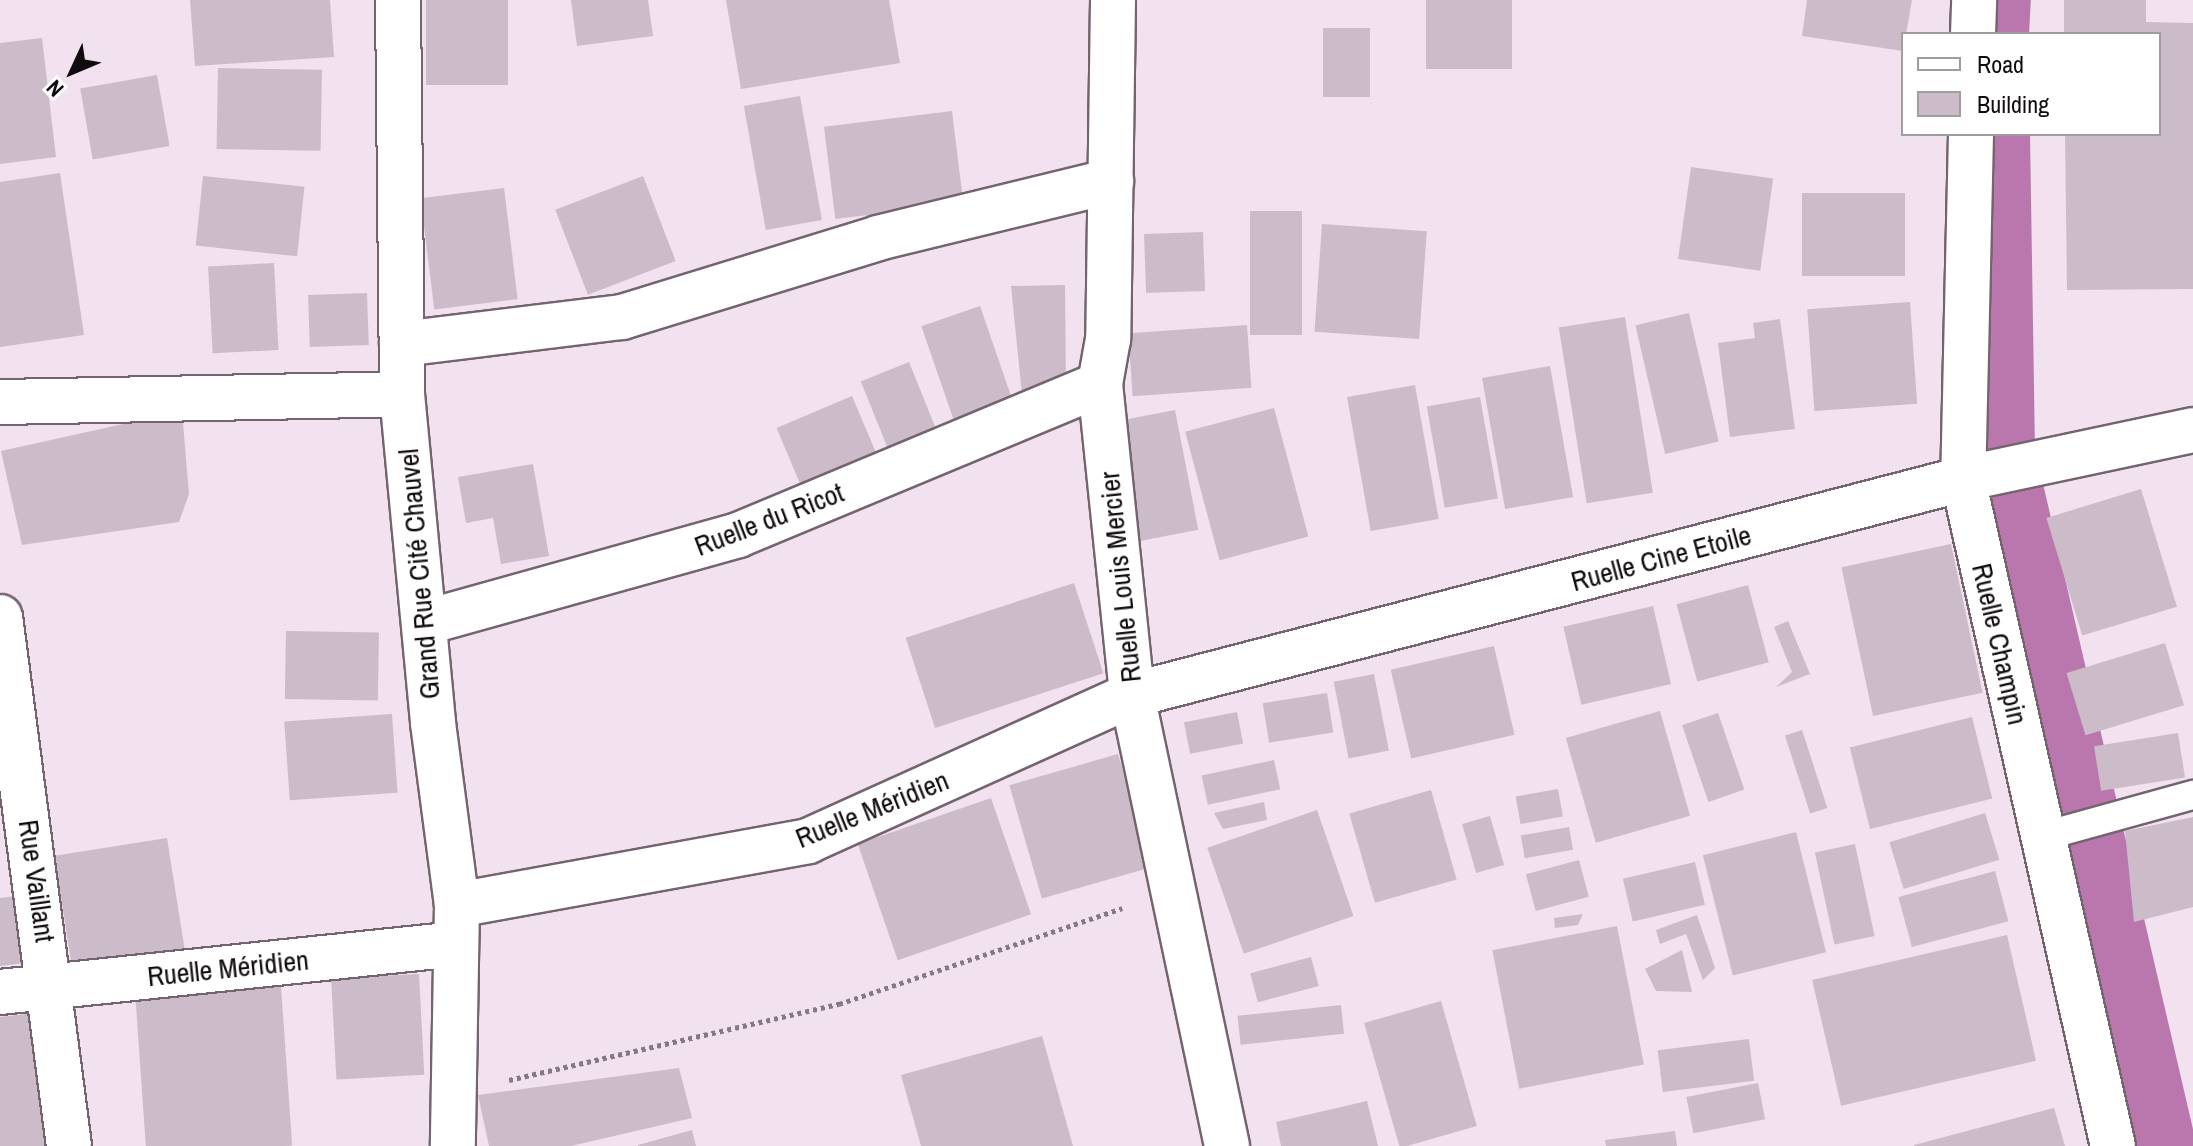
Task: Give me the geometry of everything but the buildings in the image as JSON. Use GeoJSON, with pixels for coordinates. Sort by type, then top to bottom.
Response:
{"type":"FeatureCollection","features":[{"type":"Feature","properties":{"kind":"street","name":"Grand Rue Cité Chauvel"},"geometry":{"type":"LineString","coordinates":[[398,0],[402,394],[427,622],[433,723],[456,925],[453,1146]]}},
{"type":"Feature","properties":{"kind":"street","name":"Ruelle Louis Mercier"},"geometry":{"type":"LineString","coordinates":[[1113,0],[1108,339],[1100,384],[1132,695],[1227,1146]]}},
{"type":"Feature","properties":{"kind":"street"},"geometry":{"type":"LineString","coordinates":[[1973,32],[1974,0]]}},
{"type":"Feature","properties":{"kind":"street","name":"Ruelle Champin"},"geometry":{"type":"LineString","coordinates":[[1971,136],[1963,479],[2113,1146]]}},
{"type":"Feature","properties":{"kind":"street"},"geometry":{"type":"LineString","coordinates":[[402,344],[622,317],[878,238],[1111,181]]}},
{"type":"Feature","properties":{"kind":"street","name":"Ruelle du Ricot"},"geometry":{"type":"LineString","coordinates":[[427,622],[738,535],[1100,384]]}},
{"type":"Feature","properties":{"kind":"street"},"geometry":{"type":"LineString","coordinates":[[0,402],[402,394]]}},
{"type":"Feature","properties":{"kind":"street","name":"Ruelle Cine Etoile"},"geometry":{"type":"LineString","coordinates":[[1132,695],[1963,479],[2193,430]]}},
{"type":"Feature","properties":{"kind":"street","name":"Rue Vaillant"},"geometry":{"type":"LineString","coordinates":[[0,617],[51,986],[69,1146]]}},
{"type":"Feature","properties":{"kind":"street","name":"Ruelle Méridien"},"geometry":{"type":"LineString","coordinates":[[0,992],[456,925],[808,841],[1132,695]]}},
{"type":"Feature","properties":{"kind":"lane"},"geometry":{"type":"LineString","coordinates":[[2044,836],[2193,795]]}},
{"type":"Feature","properties":{"kind":"path"},"geometry":{"type":"LineString","coordinates":[[453,1093],[839,1004],[1172,891]]}},
{"type":"Feature","properties":{"kind":"waterway"},"geometry":{"type":"LineString","coordinates":[[1996,32],[1998,0]]}},
{"type":"Feature","properties":{"kind":"waterway"},"geometry":{"type":"LineString","coordinates":[[1997,136],[2002,453],[2163,1146]]}}]}
